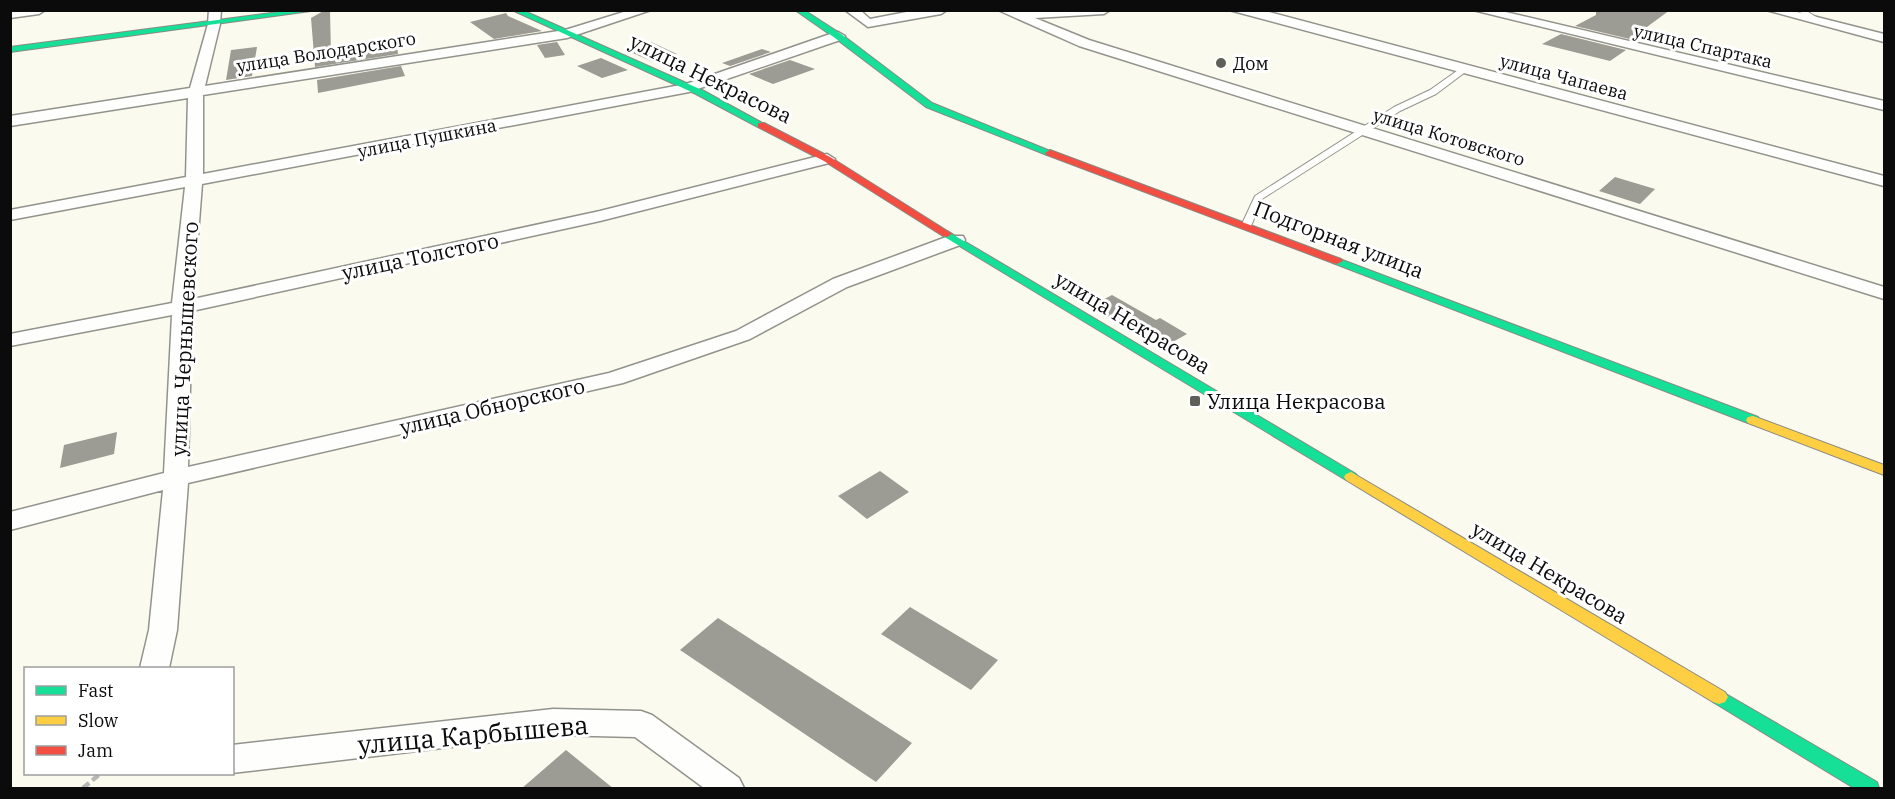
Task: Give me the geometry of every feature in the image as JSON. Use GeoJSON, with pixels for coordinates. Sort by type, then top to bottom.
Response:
{"type":"FeatureCollection","features":[{"type":"Feature","properties":{"kind":"main road"},"geometry":{"type":"LineString","coordinates":[[10,50],[215,17],[315,10]]}},
{"type":"Feature","properties":{"kind":"main road","name":"улица Некрасова"},"geometry":{"type":"LineString","coordinates":[[515,10],[689,88],[827,159],[956,240],[1870,789]]}},
{"type":"Feature","properties":{"kind":"main road","name":"Подгорная улица"},"geometry":{"type":"LineString","coordinates":[[798,10],[838,36],[929,105],[1128,184],[1246,226],[1884,470]]}},
{"type":"Feature","properties":{"kind":"street"},"geometry":{"type":"LineString","coordinates":[[10,14],[39,10]]}},
{"type":"Feature","properties":{"kind":"street","name":"улица Володарского"},"geometry":{"type":"LineString","coordinates":[[10,121],[567,34],[645,10]]}},
{"type":"Feature","properties":{"kind":"street"},"geometry":{"type":"LineString","coordinates":[[851,10],[868,23],[941,10]]}},
{"type":"Feature","properties":{"kind":"street"},"geometry":{"type":"LineString","coordinates":[[1010,13],[1104,10]]}},
{"type":"Feature","properties":{"kind":"street","name":"улица Чапаева"},"geometry":{"type":"LineString","coordinates":[[1234,10],[1261,12],[1464,70],[1884,181]]}},
{"type":"Feature","properties":{"kind":"street","name":"улица Спартака"},"geometry":{"type":"LineString","coordinates":[[1479,10],[1884,106]]}},
{"type":"Feature","properties":{"kind":"street"},"geometry":{"type":"LineString","coordinates":[[1772,10],[1884,38]]}},
{"type":"Feature","properties":{"kind":"street","name":"улица Котовского"},"geometry":{"type":"LineString","coordinates":[[1010,13],[1084,43],[1884,293]]}},
{"type":"Feature","properties":{"kind":"street","name":"улица Чернышевского"},"geometry":{"type":"LineString","coordinates":[[154,667],[163,630],[176,478],[182,306],[194,182],[196,93],[215,17]]}},
{"type":"Feature","properties":{"kind":"street","name":"улица Пушкина"},"geometry":{"type":"LineString","coordinates":[[10,215],[689,88],[838,36]]}},
{"type":"Feature","properties":{"kind":"street","name":"улица Толстого"},"geometry":{"type":"LineString","coordinates":[[10,340],[182,306],[600,216],[827,159]]}},
{"type":"Feature","properties":{"kind":"street","name":"улица Обнорского"},"geometry":{"type":"LineString","coordinates":[[10,521],[176,478],[615,378],[743,334],[840,283],[956,240]]}},
{"type":"Feature","properties":{"kind":"street","name":"улица Карбышева"},"geometry":{"type":"LineString","coordinates":[[234,759],[553,722],[641,723],[728,789]]}},
{"type":"Feature","properties":{"kind":"lane"},"geometry":{"type":"LineString","coordinates":[[1799,10],[1827,25]]}},
{"type":"Feature","properties":{"kind":"lane"},"geometry":{"type":"LineString","coordinates":[[1246,226],[1258,198],[1397,108],[1433,92],[1464,70]]}},
{"type":"Feature","properties":{"kind":"path"},"geometry":{"type":"LineString","coordinates":[[83,789],[99,775]]}},
{"type":"Feature","properties":{"kind":"building"},"geometry":{"type":"Polygon","coordinates":[[[325,10],[330,10],[331,57],[397,46],[398,54],[315,67],[311,18],[325,10]]]}},
{"type":"Feature","properties":{"kind":"building"},"geometry":{"type":"Polygon","coordinates":[[[1596,10],[1670,10],[1636,35],[1644,37],[1638,41],[1575,26],[1596,15],[1596,10]]]}},
{"type":"Feature","properties":{"kind":"building"},"geometry":{"type":"Polygon","coordinates":[[[506,13],[542,31],[494,39],[470,22],[506,13]]]}},
{"type":"Feature","properties":{"kind":"building"},"geometry":{"type":"Polygon","coordinates":[[[1561,34],[1626,50],[1610,61],[1542,44],[1561,34]]]}},
{"type":"Feature","properties":{"kind":"building"},"geometry":{"type":"Polygon","coordinates":[[[557,42],[565,55],[545,58],[537,45],[557,42]]]}},
{"type":"Feature","properties":{"kind":"building"},"geometry":{"type":"Polygon","coordinates":[[[651,42],[677,54],[653,62],[626,50],[651,42]]]}},
{"type":"Feature","properties":{"kind":"building"},"geometry":{"type":"Polygon","coordinates":[[[257,47],[252,76],[226,80],[231,50],[257,47]]]}},
{"type":"Feature","properties":{"kind":"building"},"geometry":{"type":"Polygon","coordinates":[[[762,49],[771,52],[730,66],[722,63],[762,49]]]}},
{"type":"Feature","properties":{"kind":"building"},"geometry":{"type":"Polygon","coordinates":[[[601,58],[628,70],[602,78],[577,66],[601,58]]]}},
{"type":"Feature","properties":{"kind":"building"},"geometry":{"type":"Polygon","coordinates":[[[790,60],[815,69],[773,84],[749,74],[790,60]]]}},
{"type":"Feature","properties":{"kind":"building"},"geometry":{"type":"Polygon","coordinates":[[[401,66],[405,76],[318,93],[317,80],[401,66]]]}},
{"type":"Feature","properties":{"kind":"building"},"geometry":{"type":"Polygon","coordinates":[[[1615,177],[1655,189],[1640,204],[1599,191],[1615,177]]]}},
{"type":"Feature","properties":{"kind":"building"},"geometry":{"type":"Polygon","coordinates":[[[1112,295],[1156,320],[1160,318],[1187,334],[1162,348],[1091,306],[1112,295]]]}},
{"type":"Feature","properties":{"kind":"building"},"geometry":{"type":"Polygon","coordinates":[[[117,432],[114,454],[60,468],[64,445],[117,432]]]}},
{"type":"Feature","properties":{"kind":"building"},"geometry":{"type":"Polygon","coordinates":[[[880,471],[909,492],[867,519],[838,496],[880,471]]]}},
{"type":"Feature","properties":{"kind":"building"},"geometry":{"type":"Polygon","coordinates":[[[910,607],[998,660],[971,690],[881,634],[910,607]]]}},
{"type":"Feature","properties":{"kind":"building"},"geometry":{"type":"Polygon","coordinates":[[[718,618],[912,743],[876,782],[680,650],[718,618]]]}},
{"type":"Feature","properties":{"kind":"building"},"geometry":{"type":"Polygon","coordinates":[[[566,750],[614,789],[521,789],[566,750]]]}},
{"type":"Feature","properties":{"kind":"traffic: fast"},"geometry":{"type":"LineString","coordinates":[[10,50],[315,10]]}},
{"type":"Feature","properties":{"kind":"traffic: fast"},"geometry":{"type":"LineString","coordinates":[[515,10],[699,92],[761,125]]}},
{"type":"Feature","properties":{"kind":"traffic: fast"},"geometry":{"type":"LineString","coordinates":[[798,10],[838,36],[929,105],[1050,153]]}},
{"type":"Feature","properties":{"kind":"traffic: fast"},"geometry":{"type":"LineString","coordinates":[[947,234],[1351,477]]}},
{"type":"Feature","properties":{"kind":"traffic: fast"},"geometry":{"type":"LineString","coordinates":[[1337,261],[1753,420]]}},
{"type":"Feature","properties":{"kind":"traffic: fast"},"geometry":{"type":"LineString","coordinates":[[1719,697],[1870,788]]}},
{"type":"Feature","properties":{"kind":"traffic: slow"},"geometry":{"type":"LineString","coordinates":[[1753,420],[1884,470]]}},
{"type":"Feature","properties":{"kind":"traffic: slow"},"geometry":{"type":"LineString","coordinates":[[1351,477],[1719,697]]}},
{"type":"Feature","properties":{"kind":"traffic: jam"},"geometry":{"type":"LineString","coordinates":[[761,125],[827,159],[947,234]]}},
{"type":"Feature","properties":{"kind":"traffic: jam"},"geometry":{"type":"LineString","coordinates":[[1050,153],[1337,261]]}},
{"type":"Feature","properties":{"kind":"place","name":"Дом"},"geometry":{"type":"Point","coordinates":[1221,63]}},
{"type":"Feature","properties":{"kind":"place","name":"Улица Некрасова"},"geometry":{"type":"Point","coordinates":[1195,401]}}]}
